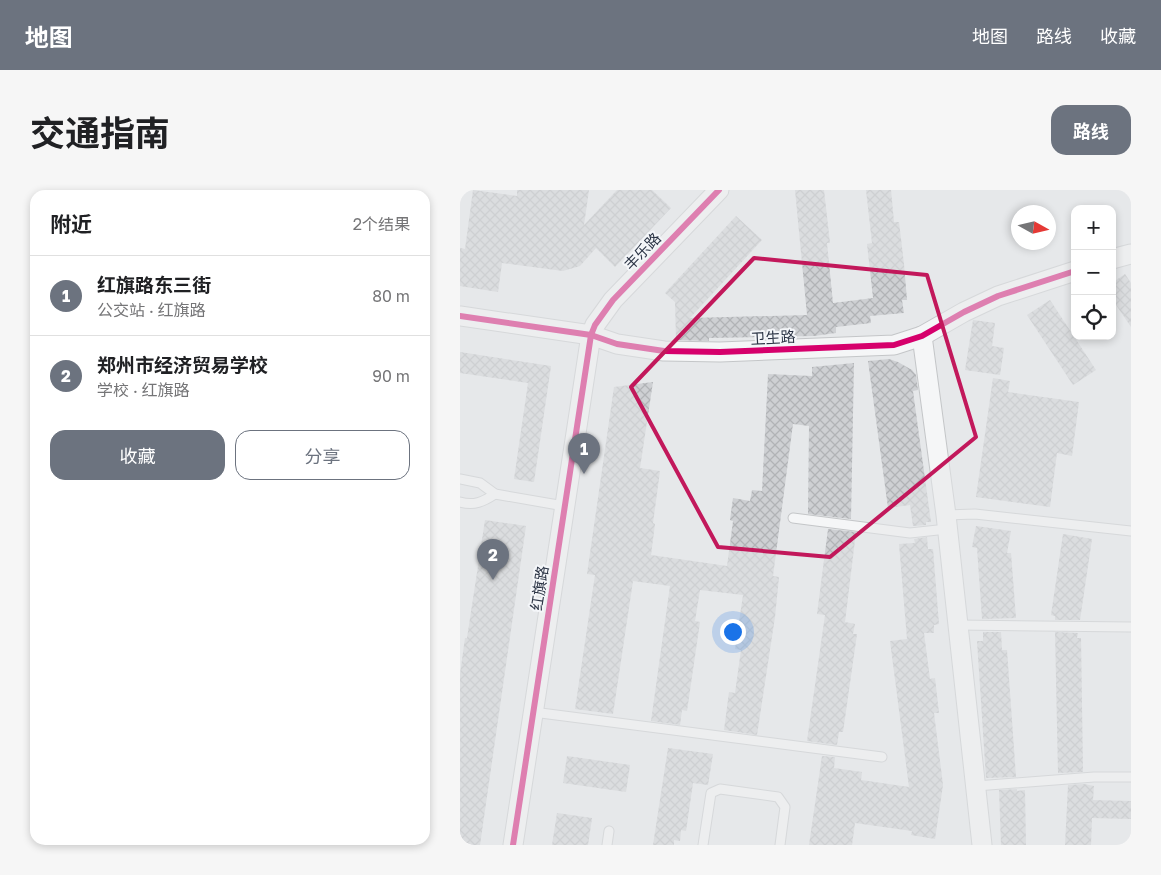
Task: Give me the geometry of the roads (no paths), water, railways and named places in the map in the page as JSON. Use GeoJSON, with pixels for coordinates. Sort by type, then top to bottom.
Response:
{"type":"FeatureCollection","features":[{"type":"Feature","properties":{"kind":"street","name":"丰乐路"},"geometry":{"type":"LineString","coordinates":[[591,335],[613,300],[719,190]]}},
{"type":"Feature","properties":{"kind":"street"},"geometry":{"type":"LineString","coordinates":[[1116,259],[1131,254]]}},
{"type":"Feature","properties":{"kind":"street","name":"卫生路"},"geometry":{"type":"LineString","coordinates":[[460,316],[591,335],[617,344],[645,349],[720,352],[894,345],[922,336],[964,312],[998,296],[1071,272]]}},
{"type":"Feature","properties":{"kind":"street","name":"红旗路"},"geometry":{"type":"LineString","coordinates":[[514,845],[591,335]]}},
{"type":"Feature","properties":{"kind":"street"},"geometry":{"type":"LineString","coordinates":[[922,336],[947,522],[982,845]]}},
{"type":"Feature","properties":{"kind":"lane"},"geometry":{"type":"LineString","coordinates":[[460,479],[480,482],[495,494],[564,506]]}},
{"type":"Feature","properties":{"kind":"lane"},"geometry":{"type":"LineString","coordinates":[[460,502],[474,505],[483,502],[495,494]]}},
{"type":"Feature","properties":{"kind":"lane"},"geometry":{"type":"LineString","coordinates":[[794,518],[910,533],[975,514],[1131,531]]}},
{"type":"Feature","properties":{"kind":"lane"},"geometry":{"type":"LineString","coordinates":[[958,625],[1131,627]]}},
{"type":"Feature","properties":{"kind":"lane"},"geometry":{"type":"LineString","coordinates":[[533,712],[882,757]]}},
{"type":"Feature","properties":{"kind":"lane"},"geometry":{"type":"LineString","coordinates":[[976,786],[1094,777],[1131,777]]}},
{"type":"Feature","properties":{"kind":"lane"},"geometry":{"type":"LineString","coordinates":[[703,845],[710,793],[720,789],[778,797],[785,807],[780,845]]}},
{"type":"Feature","properties":{"kind":"lane"},"geometry":{"type":"LineString","coordinates":[[607,845],[609,831]]}},
{"type":"Feature","properties":{"kind":"place","name":"红旗路东三街"},"geometry":{"type":"Point","coordinates":[584,474]}},
{"type":"Feature","properties":{"kind":"place","name":"郑州市经济贸易学校"},"geometry":{"type":"Point","coordinates":[493,580]}}]}
